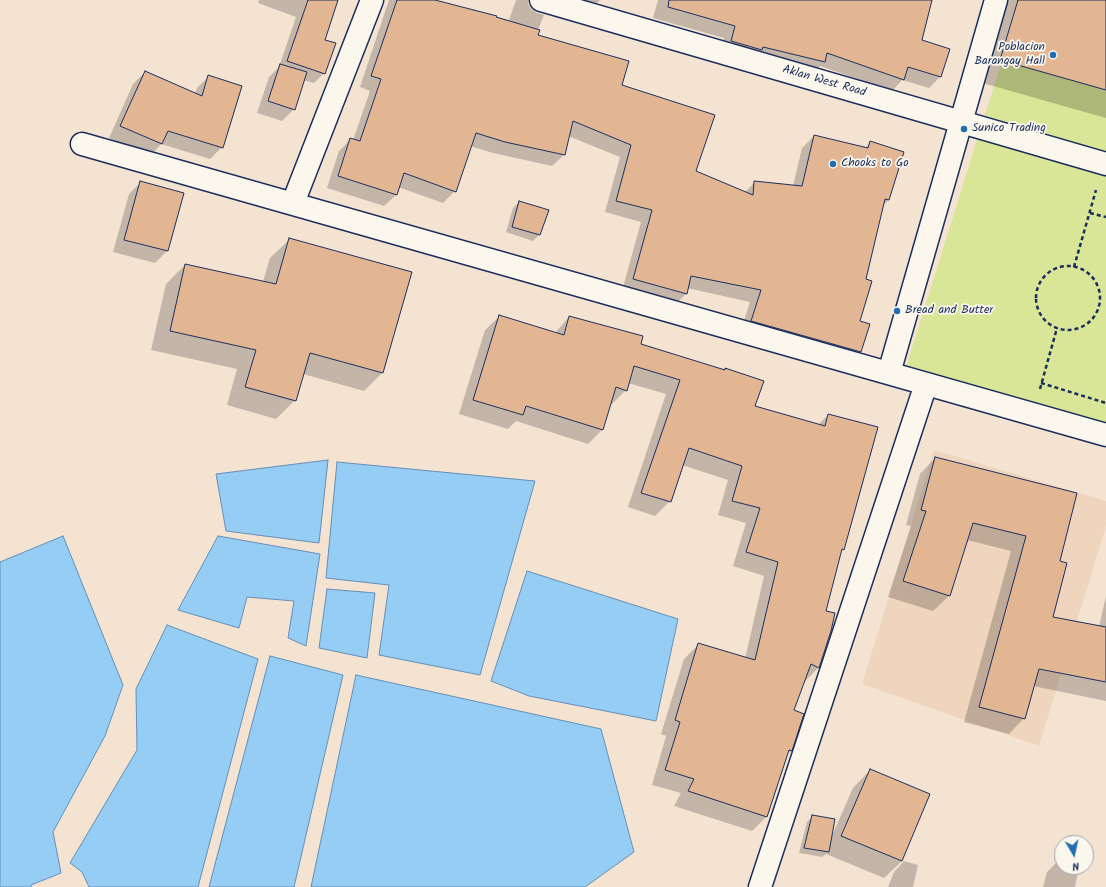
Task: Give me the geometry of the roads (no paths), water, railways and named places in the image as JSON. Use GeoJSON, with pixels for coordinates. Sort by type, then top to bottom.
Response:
{"type":"FeatureCollection","features":[{"type":"Feature","properties":{"kind":"street"},"geometry":{"type":"LineString","coordinates":[[293,204],[372,0]]}},
{"type":"Feature","properties":{"kind":"street","name":"Aklan West Road"},"geometry":{"type":"LineString","coordinates":[[541,0],[1105,164]]}},
{"type":"Feature","properties":{"kind":"street"},"geometry":{"type":"LineString","coordinates":[[889,373],[996,0]]}},
{"type":"Feature","properties":{"kind":"street"},"geometry":{"type":"LineString","coordinates":[[82,144],[1106,435]]}},
{"type":"Feature","properties":{"kind":"street"},"geometry":{"type":"LineString","coordinates":[[760,887],[926,384]]}},
{"type":"Feature","properties":{"kind":"water"},"geometry":{"type":"Polygon","coordinates":[[[328,460],[319,543],[226,531],[216,474],[328,460]]]}},
{"type":"Feature","properties":{"kind":"water"},"geometry":{"type":"Polygon","coordinates":[[[337,462],[535,481],[480,675],[379,655],[389,585],[326,578],[337,462]]]}},
{"type":"Feature","properties":{"kind":"water"},"geometry":{"type":"Polygon","coordinates":[[[63,536],[123,685],[105,736],[53,832],[61,873],[31,885],[31,887],[0,887],[0,562],[63,536]]]}},
{"type":"Feature","properties":{"kind":"water"},"geometry":{"type":"Polygon","coordinates":[[[218,536],[320,554],[306,646],[288,638],[294,601],[247,597],[239,628],[178,610],[218,536]]]}},
{"type":"Feature","properties":{"kind":"water"},"geometry":{"type":"Polygon","coordinates":[[[527,571],[678,619],[656,721],[529,696],[491,681],[527,571]]]}},
{"type":"Feature","properties":{"kind":"water"},"geometry":{"type":"Polygon","coordinates":[[[327,589],[375,593],[367,658],[319,648],[327,589]]]}},
{"type":"Feature","properties":{"kind":"water"},"geometry":{"type":"Polygon","coordinates":[[[167,625],[258,659],[198,887],[89,887],[82,872],[70,863],[137,750],[136,689],[167,625]]]}},
{"type":"Feature","properties":{"kind":"water"},"geometry":{"type":"Polygon","coordinates":[[[270,656],[343,675],[294,887],[209,887],[270,656]]]}},
{"type":"Feature","properties":{"kind":"water"},"geometry":{"type":"Polygon","coordinates":[[[356,675],[601,729],[634,852],[585,887],[311,887],[356,675]]]}},
{"type":"Feature","properties":{"kind":"place","name":"Poblacion Barangay Hall"},"geometry":{"type":"Point","coordinates":[1053,55]}},
{"type":"Feature","properties":{"kind":"place","name":"Sunico Trading"},"geometry":{"type":"Point","coordinates":[964,129]}},
{"type":"Feature","properties":{"kind":"place","name":"Chooks to Go"},"geometry":{"type":"Point","coordinates":[833,164]}},
{"type":"Feature","properties":{"kind":"place","name":"Bread and Butter"},"geometry":{"type":"Point","coordinates":[897,311]}}]}
